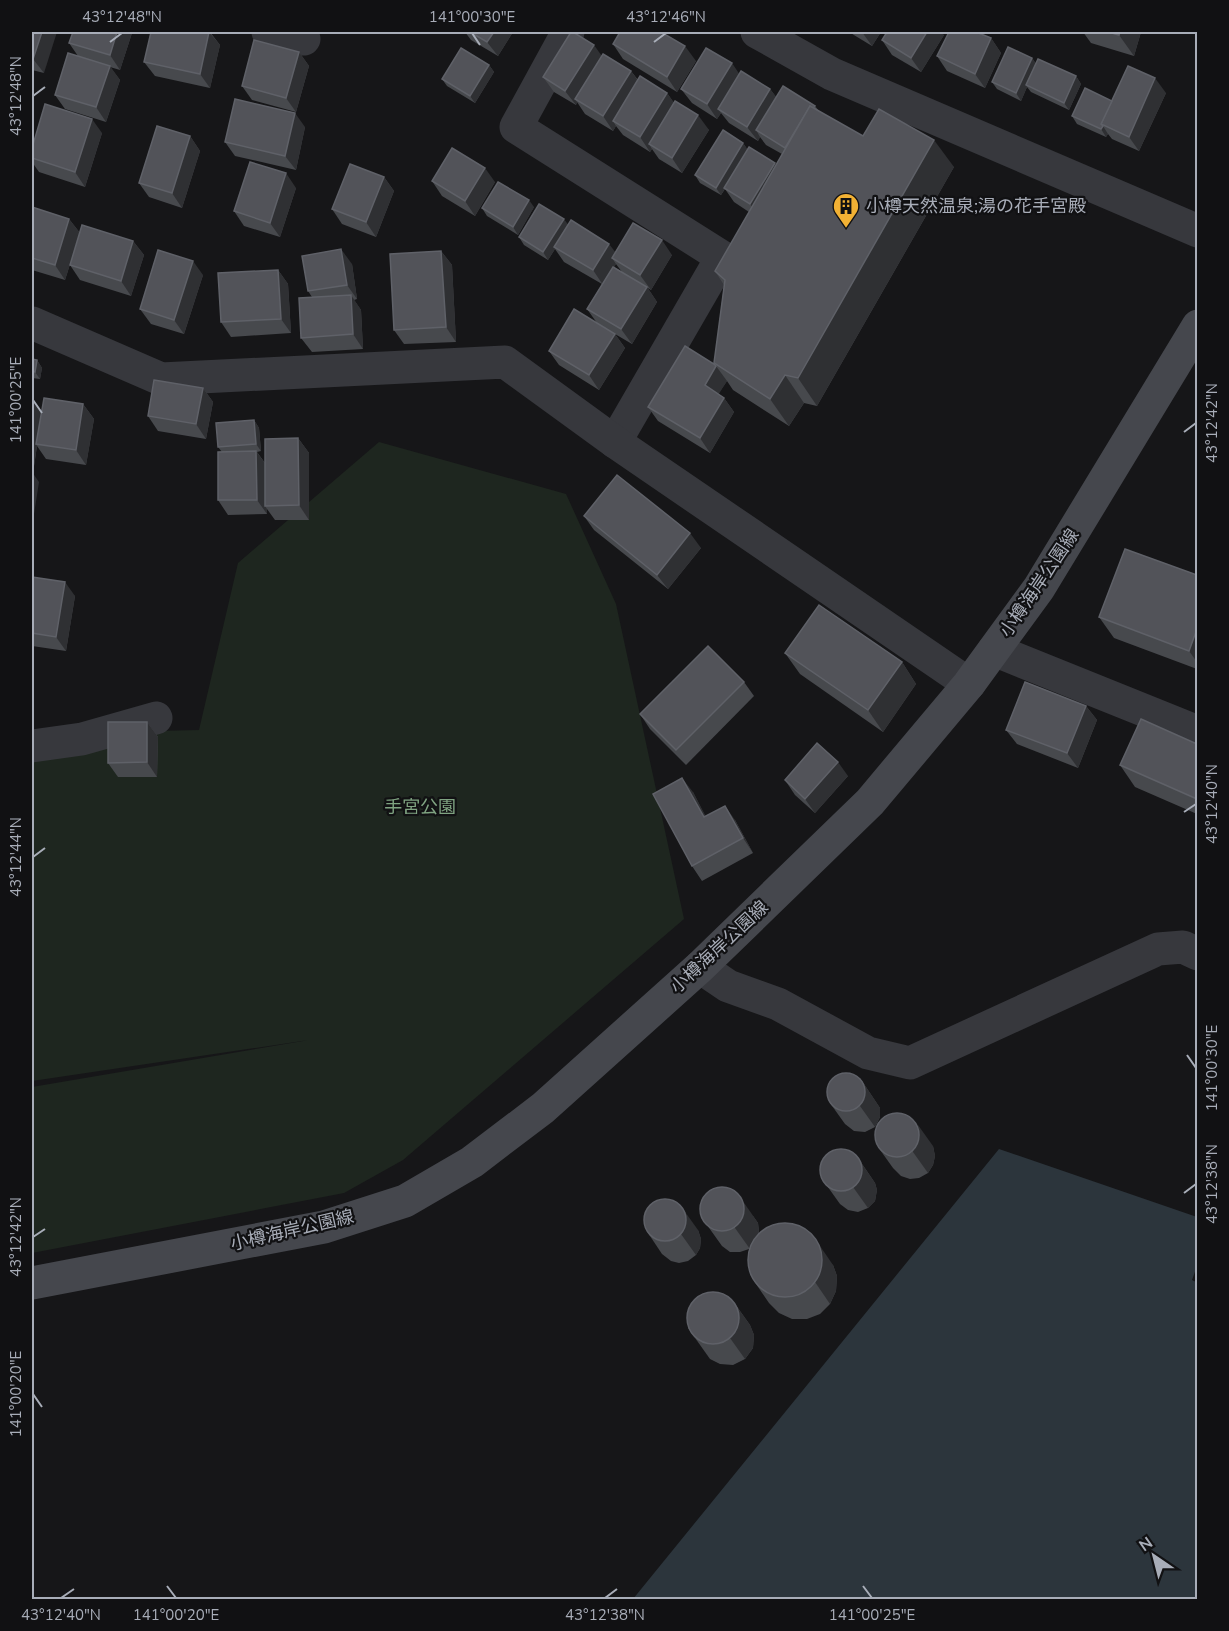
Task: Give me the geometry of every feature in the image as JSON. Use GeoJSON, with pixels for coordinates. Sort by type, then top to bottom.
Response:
{"type":"FeatureCollection","features":[{"type":"Feature","properties":{"kind":"main road","name":"小樽海岸公園線"},"geometry":{"type":"LineString","coordinates":[[32,1283],[324,1227],[405,1201],[472,1162],[543,1108],[700,966],[870,802],[969,684],[1039,588],[1197,326]]}},
{"type":"Feature","properties":{"kind":"street"},"geometry":{"type":"LineString","coordinates":[[268,32],[303,39]]}},
{"type":"Feature","properties":{"kind":"street"},"geometry":{"type":"LineString","coordinates":[[568,32],[516,127],[722,257],[615,442]]}},
{"type":"Feature","properties":{"kind":"street"},"geometry":{"type":"LineString","coordinates":[[757,32],[832,74],[1197,231]]}},
{"type":"Feature","properties":{"kind":"street"},"geometry":{"type":"LineString","coordinates":[[32,323],[161,379],[505,362],[615,442],[969,684]]}},
{"type":"Feature","properties":{"kind":"street"},"geometry":{"type":"LineString","coordinates":[[994,650],[1197,732]]}},
{"type":"Feature","properties":{"kind":"street"},"geometry":{"type":"LineString","coordinates":[[32,746],[82,739],[156,718]]}},
{"type":"Feature","properties":{"kind":"street"},"geometry":{"type":"LineString","coordinates":[[700,966],[728,986],[778,1004],[868,1053],[910,1063],[1158,949],[1183,947],[1197,954]]}},
{"type":"Feature","properties":{"kind":"green space","name":"手宮公園"},"geometry":{"type":"Polygon","coordinates":[[[379,442],[566,494],[616,604],[684,919],[403,1160],[344,1193],[32,1253],[32,1087],[309,1040],[32,1081],[32,734],[199,730],[238,563],[379,442]]]}},
{"type":"Feature","properties":{"kind":"shaded area"},"geometry":{"type":"Polygon","coordinates":[[[999,1149],[1197,1217],[1197,1266],[1192,1280],[1198,1283],[1197,1599],[633,1599],[999,1149]]]}},
{"type":"Feature","properties":{"kind":"building"},"geometry":{"type":"Polygon","coordinates":[[[32,32],[42,32],[33,59],[32,58],[32,32]]]}},
{"type":"Feature","properties":{"kind":"building"},"geometry":{"type":"Polygon","coordinates":[[[73,32],[117,32],[110,55],[69,43],[73,32]]]}},
{"type":"Feature","properties":{"kind":"building"},"geometry":{"type":"Polygon","coordinates":[[[151,32],[209,32],[200,74],[144,62],[151,32]]]}},
{"type":"Feature","properties":{"kind":"building"},"geometry":{"type":"Polygon","coordinates":[[[470,32],[494,32],[487,42],[470,32]]]}},
{"type":"Feature","properties":{"kind":"building"},"geometry":{"type":"Polygon","coordinates":[[[571,32],[594,45],[565,91],[543,77],[571,32]]]}},
{"type":"Feature","properties":{"kind":"building"},"geometry":{"type":"Polygon","coordinates":[[[620,32],[661,32],[685,46],[667,77],[613,44],[620,32]]]}},
{"type":"Feature","properties":{"kind":"building"},"geometry":{"type":"Polygon","coordinates":[[[887,32],[927,32],[911,58],[882,40],[887,32]]]}},
{"type":"Feature","properties":{"kind":"building"},"geometry":{"type":"Polygon","coordinates":[[[949,32],[976,32],[991,38],[975,74],[937,56],[949,32]]]}},
{"type":"Feature","properties":{"kind":"building"},"geometry":{"type":"Polygon","coordinates":[[[254,40],[299,52],[286,98],[242,86],[254,40]]]}},
{"type":"Feature","properties":{"kind":"building"},"geometry":{"type":"Polygon","coordinates":[[[1008,47],[1032,58],[1016,93],[992,82],[1008,47]]]}},
{"type":"Feature","properties":{"kind":"building"},"geometry":{"type":"Polygon","coordinates":[[[461,48],[489,65],[470,96],[442,79],[461,48]]]}},
{"type":"Feature","properties":{"kind":"building"},"geometry":{"type":"Polygon","coordinates":[[[706,48],[732,63],[707,104],[681,89],[706,48]]]}},
{"type":"Feature","properties":{"kind":"building"},"geometry":{"type":"Polygon","coordinates":[[[68,53],[110,66],[96,107],[55,95],[68,53]]]}},
{"type":"Feature","properties":{"kind":"building"},"geometry":{"type":"Polygon","coordinates":[[[603,54],[631,71],[603,116],[575,99],[603,54]]]}},
{"type":"Feature","properties":{"kind":"building"},"geometry":{"type":"Polygon","coordinates":[[[1038,59],[1076,76],[1064,103],[1026,85],[1038,59]]]}},
{"type":"Feature","properties":{"kind":"building"},"geometry":{"type":"Polygon","coordinates":[[[1128,66],[1155,78],[1129,137],[1101,124],[1128,66]]]}},
{"type":"Feature","properties":{"kind":"building"},"geometry":{"type":"Polygon","coordinates":[[[741,71],[770,89],[747,127],[718,109],[741,71]]]}},
{"type":"Feature","properties":{"kind":"building"},"geometry":{"type":"Polygon","coordinates":[[[640,76],[667,93],[640,137],[613,121],[640,76]]]}},
{"type":"Feature","properties":{"kind":"building"},"geometry":{"type":"Polygon","coordinates":[[[783,86],[815,106],[813,108],[810,106],[785,148],[756,130],[783,86]]]}},
{"type":"Feature","properties":{"kind":"building"},"geometry":{"type":"Polygon","coordinates":[[[1085,88],[1112,101],[1101,124],[1103,126],[1101,129],[1072,116],[1085,88]]]}},
{"type":"Feature","properties":{"kind":"building"},"geometry":{"type":"Polygon","coordinates":[[[235,99],[295,113],[285,156],[225,142],[235,99]]]}},
{"type":"Feature","properties":{"kind":"building"},"geometry":{"type":"Polygon","coordinates":[[[675,101],[698,115],[672,158],[649,144],[675,101]]]}},
{"type":"Feature","properties":{"kind":"building"},"geometry":{"type":"Polygon","coordinates":[[[45,104],[92,119],[75,172],[32,158],[32,148],[45,104]]]}},
{"type":"Feature","properties":{"kind":"building","name":"小樽天然温泉;湯の花手宮殿"},"geometry":{"type":"Polygon","coordinates":[[[810,106],[863,136],[879,109],[934,140],[798,378],[785,375],[770,399],[714,363],[725,280],[715,271],[810,106]]]}},
{"type":"Feature","properties":{"kind":"building"},"geometry":{"type":"Polygon","coordinates":[[[157,126],[190,136],[172,193],[139,183],[157,126]]]}},
{"type":"Feature","properties":{"kind":"building"},"geometry":{"type":"Polygon","coordinates":[[[723,130],[743,143],[716,188],[695,175],[723,130]]]}},
{"type":"Feature","properties":{"kind":"building"},"geometry":{"type":"Polygon","coordinates":[[[749,147],[775,163],[750,204],[724,188],[749,147]]]}},
{"type":"Feature","properties":{"kind":"building"},"geometry":{"type":"Polygon","coordinates":[[[452,148],[485,168],[465,201],[432,181],[452,148]]]}},
{"type":"Feature","properties":{"kind":"building"},"geometry":{"type":"Polygon","coordinates":[[[250,162],[286,173],[270,223],[234,211],[250,162]]]}},
{"type":"Feature","properties":{"kind":"building"},"geometry":{"type":"Polygon","coordinates":[[[350,164],[384,177],[366,222],[332,209],[350,164]]]}},
{"type":"Feature","properties":{"kind":"building"},"geometry":{"type":"Polygon","coordinates":[[[498,182],[529,200],[513,227],[482,208],[498,182]]]}},
{"type":"Feature","properties":{"kind":"building"},"geometry":{"type":"Polygon","coordinates":[[[539,204],[564,219],[543,252],[519,237],[539,204]]]}},
{"type":"Feature","properties":{"kind":"building"},"geometry":{"type":"Polygon","coordinates":[[[32,207],[69,219],[55,265],[32,258],[32,207]]]}},
{"type":"Feature","properties":{"kind":"building"},"geometry":{"type":"Polygon","coordinates":[[[571,220],[609,244],[593,270],[554,247],[571,220]]]}},
{"type":"Feature","properties":{"kind":"building"},"geometry":{"type":"Polygon","coordinates":[[[633,223],[662,240],[640,275],[612,258],[633,223]]]}},
{"type":"Feature","properties":{"kind":"building"},"geometry":{"type":"Polygon","coordinates":[[[82,225],[133,241],[121,281],[70,265],[82,225]]]}},
{"type":"Feature","properties":{"kind":"building"},"geometry":{"type":"Polygon","coordinates":[[[341,249],[347,285],[308,291],[302,256],[341,249]]]}},
{"type":"Feature","properties":{"kind":"building"},"geometry":{"type":"Polygon","coordinates":[[[158,250],[193,261],[174,320],[140,309],[158,250]]]}},
{"type":"Feature","properties":{"kind":"building"},"geometry":{"type":"Polygon","coordinates":[[[441,251],[446,327],[394,330],[390,254],[441,251]]]}},
{"type":"Feature","properties":{"kind":"building"},"geometry":{"type":"Polygon","coordinates":[[[613,267],[647,287],[621,329],[587,309],[613,267]]]}},
{"type":"Feature","properties":{"kind":"building"},"geometry":{"type":"Polygon","coordinates":[[[278,270],[281,319],[221,322],[218,273],[278,270]]]}},
{"type":"Feature","properties":{"kind":"building"},"geometry":{"type":"Polygon","coordinates":[[[351,295],[353,334],[301,338],[299,298],[351,295]]]}},
{"type":"Feature","properties":{"kind":"building"},"geometry":{"type":"Polygon","coordinates":[[[574,309],[615,334],[589,375],[549,351],[574,309]]]}},
{"type":"Feature","properties":{"kind":"building"},"geometry":{"type":"Polygon","coordinates":[[[685,346],[716,366],[705,385],[724,398],[700,438],[648,407],[685,346]]]}},
{"type":"Feature","properties":{"kind":"building"},"geometry":{"type":"Polygon","coordinates":[[[32,359],[37,360],[35,372],[32,371],[32,359]]]}},
{"type":"Feature","properties":{"kind":"building"},"geometry":{"type":"Polygon","coordinates":[[[154,380],[203,388],[196,424],[148,416],[154,380]]]}},
{"type":"Feature","properties":{"kind":"building"},"geometry":{"type":"Polygon","coordinates":[[[44,398],[83,404],[76,450],[36,444],[44,398]]]}},
{"type":"Feature","properties":{"kind":"building"},"geometry":{"type":"Polygon","coordinates":[[[254,420],[256,444],[218,447],[216,423],[254,420]]]}},
{"type":"Feature","properties":{"kind":"building"},"geometry":{"type":"Polygon","coordinates":[[[298,438],[299,505],[265,506],[265,439],[298,438]]]}},
{"type":"Feature","properties":{"kind":"building"},"geometry":{"type":"Polygon","coordinates":[[[256,451],[257,500],[218,500],[218,452],[256,451]]]}},
{"type":"Feature","properties":{"kind":"building"},"geometry":{"type":"Polygon","coordinates":[[[617,475],[690,533],[657,575],[584,516],[617,475]]]}},
{"type":"Feature","properties":{"kind":"building"},"geometry":{"type":"Polygon","coordinates":[[[1125,549],[1197,575],[1197,629],[1189,651],[1099,617],[1125,549]]]}},
{"type":"Feature","properties":{"kind":"building"},"geometry":{"type":"Polygon","coordinates":[[[32,577],[65,582],[56,637],[32,633],[32,577]]]}},
{"type":"Feature","properties":{"kind":"building"},"geometry":{"type":"Polygon","coordinates":[[[819,605],[902,662],[868,710],[785,653],[819,605]]]}},
{"type":"Feature","properties":{"kind":"building"},"geometry":{"type":"Polygon","coordinates":[[[708,646],[744,682],[676,750],[640,714],[708,646]]]}},
{"type":"Feature","properties":{"kind":"building"},"geometry":{"type":"Polygon","coordinates":[[[1025,682],[1086,706],[1067,753],[1006,730],[1025,682]]]}},
{"type":"Feature","properties":{"kind":"building"},"geometry":{"type":"Polygon","coordinates":[[[1141,719],[1197,744],[1197,799],[1120,765],[1141,719]]]}},
{"type":"Feature","properties":{"kind":"building"},"geometry":{"type":"Polygon","coordinates":[[[108,722],[147,722],[147,762],[108,763],[108,722]]]}},
{"type":"Feature","properties":{"kind":"building"},"geometry":{"type":"Polygon","coordinates":[[[817,743],[838,762],[805,799],[785,780],[817,743]]]}},
{"type":"Feature","properties":{"kind":"building"},"geometry":{"type":"Polygon","coordinates":[[[682,778],[704,817],[725,806],[743,838],[692,866],[653,794],[682,778]]]}},
{"type":"Feature","properties":{"kind":"building"},"geometry":{"type":"Polygon","coordinates":[[[846,1073],[853,1074],[859,1079],[864,1085],[864,1099],[859,1105],[853,1110],[846,1111],[839,1110],[833,1105],[828,1099],[827,1092],[828,1085],[833,1079],[839,1074],[846,1073]]]}},
{"type":"Feature","properties":{"kind":"building"},"geometry":{"type":"Polygon","coordinates":[[[897,1113],[906,1114],[913,1119],[918,1126],[918,1144],[913,1151],[906,1156],[897,1157],[888,1156],[881,1151],[876,1144],[875,1135],[876,1126],[881,1119],[888,1114],[897,1113]]]}},
{"type":"Feature","properties":{"kind":"building"},"geometry":{"type":"Polygon","coordinates":[[[841,1149],[856,1155],[862,1170],[856,1185],[841,1191],[826,1185],[820,1170],[826,1155],[841,1149]]]}},
{"type":"Feature","properties":{"kind":"building"},"geometry":{"type":"Polygon","coordinates":[[[722,1187],[737,1194],[744,1209],[737,1224],[722,1231],[707,1224],[700,1209],[707,1194],[722,1187]]]}},
{"type":"Feature","properties":{"kind":"building"},"geometry":{"type":"Polygon","coordinates":[[[665,1199],[673,1200],[680,1205],[685,1212],[685,1228],[680,1235],[673,1240],[665,1241],[657,1240],[650,1235],[645,1228],[644,1220],[645,1212],[650,1205],[657,1200],[665,1199]]]}},
{"type":"Feature","properties":{"kind":"building"},"geometry":{"type":"Polygon","coordinates":[[[785,1223],[806,1229],[816,1239],[822,1260],[816,1281],[806,1291],[785,1297],[764,1291],[754,1281],[748,1260],[754,1239],[764,1229],[785,1223]]]}},
{"type":"Feature","properties":{"kind":"building"},"geometry":{"type":"Polygon","coordinates":[[[713,1292],[727,1296],[735,1304],[739,1318],[735,1332],[727,1340],[713,1344],[699,1340],[691,1332],[687,1318],[691,1304],[699,1296],[713,1292]]]}},
{"type":"Feature","properties":{"kind":"place","name":"小樽天然温泉;湯の花手宮殿"},"geometry":{"type":"Point","coordinates":[846,229]}}]}
